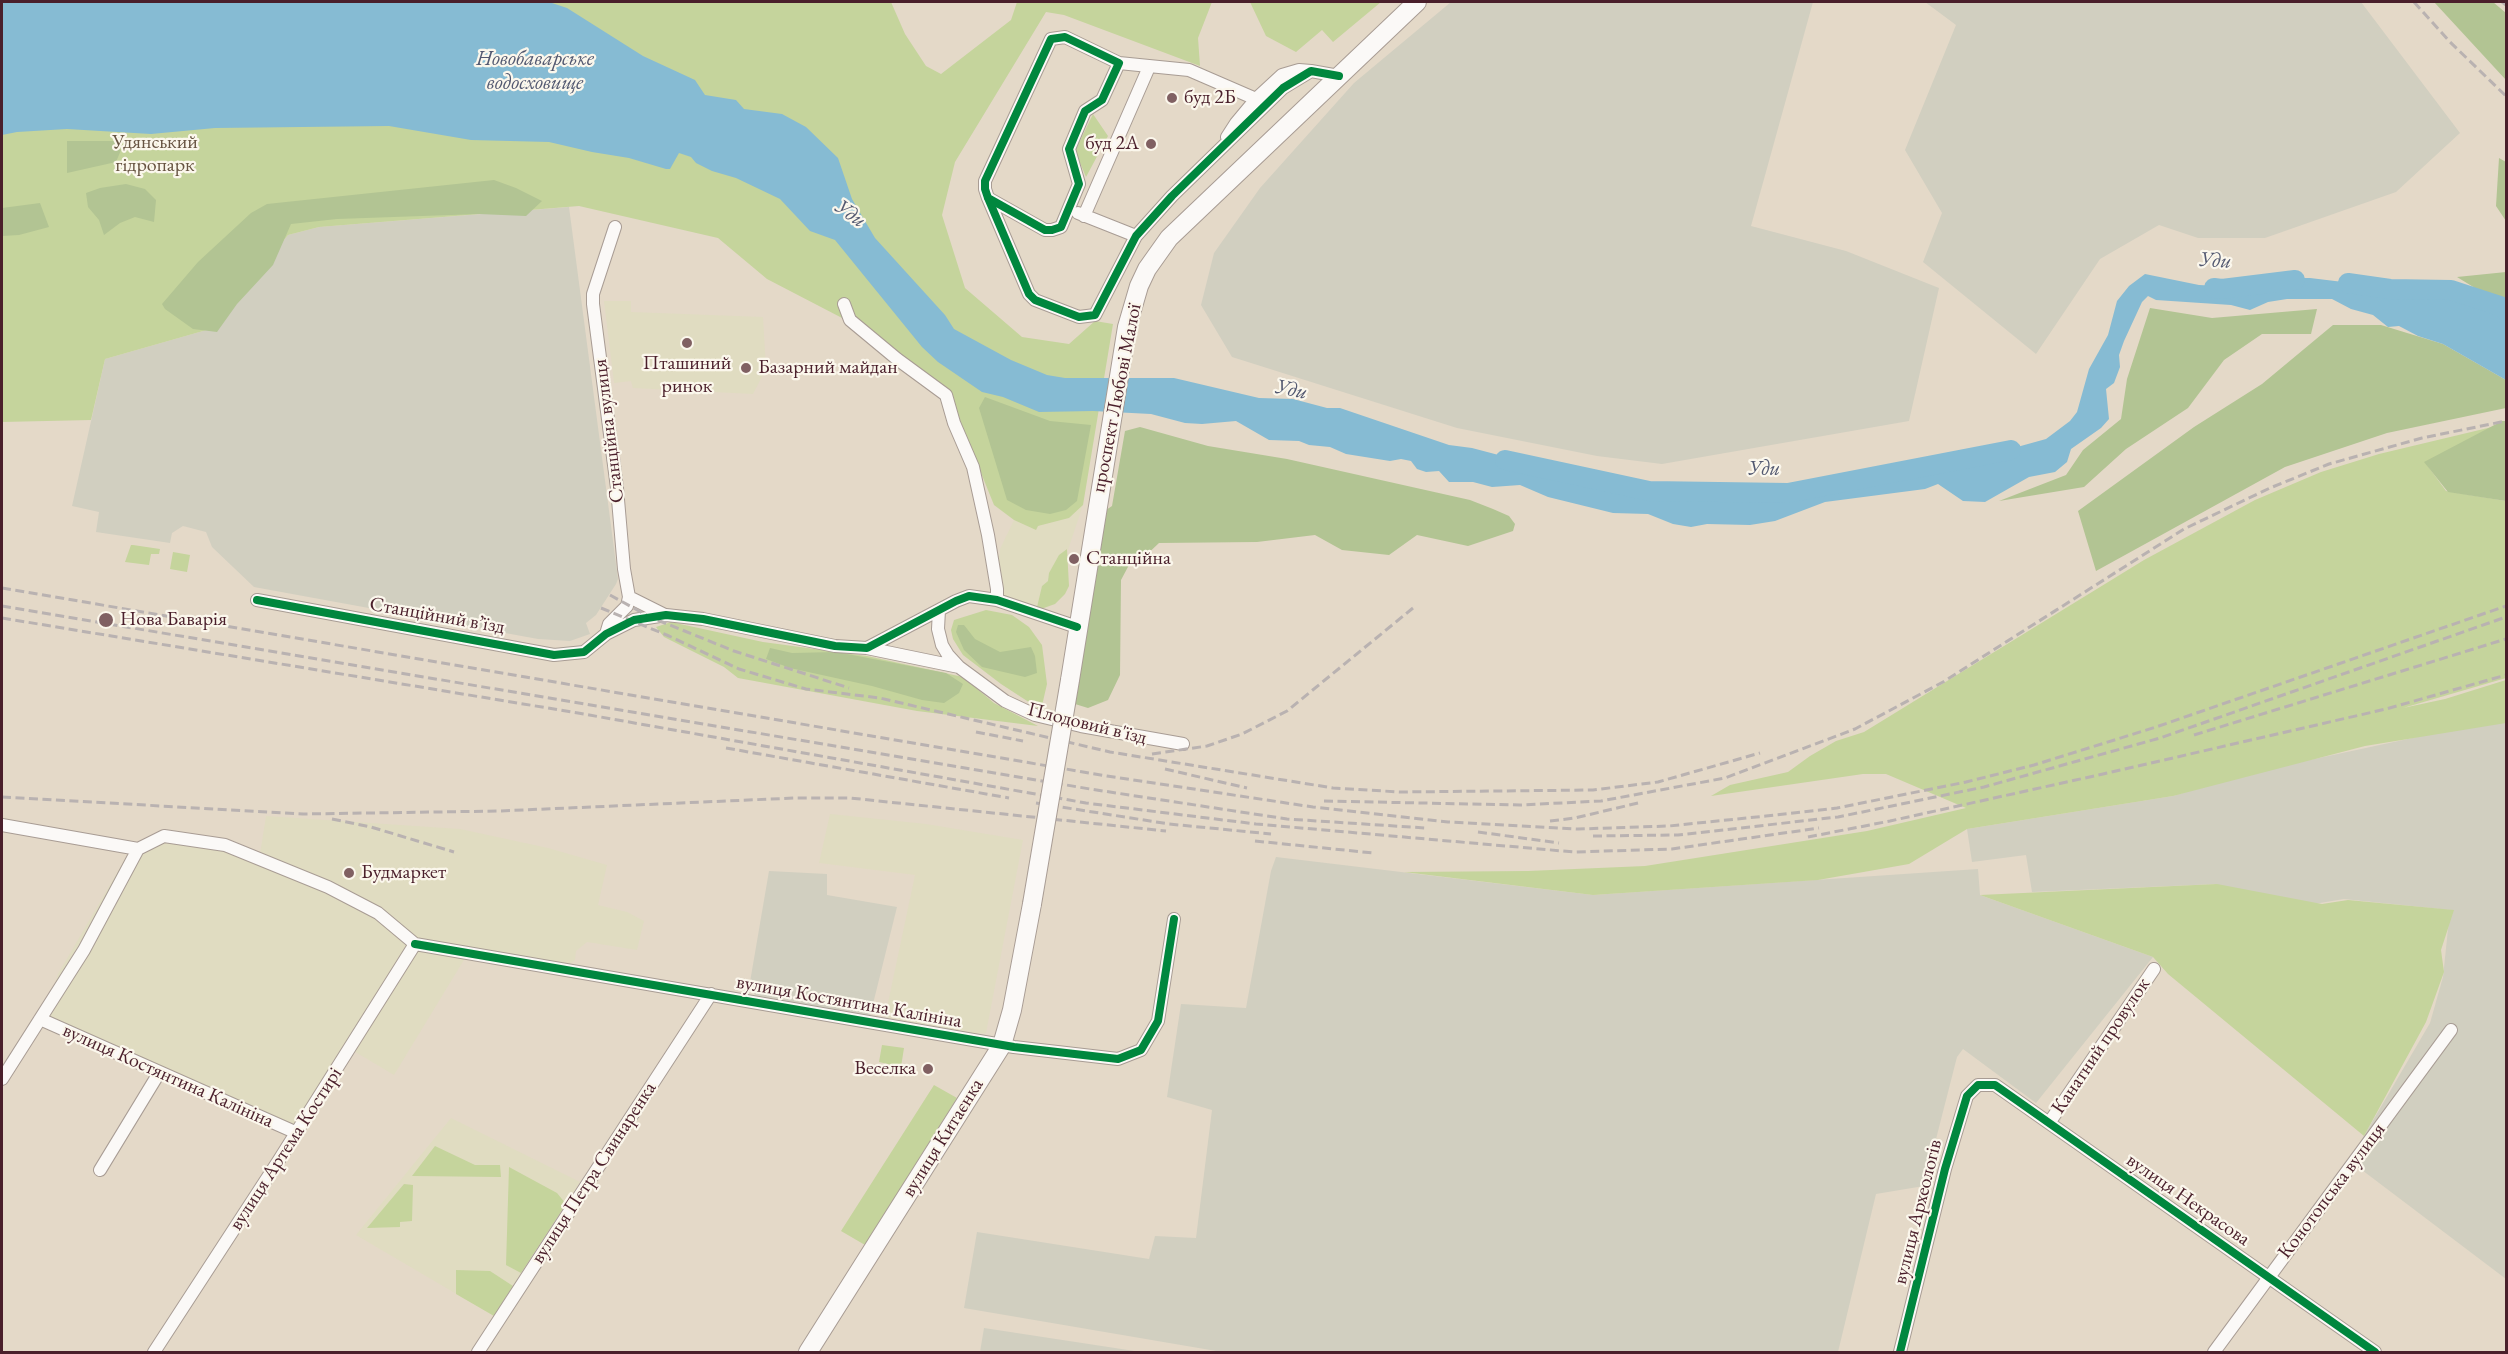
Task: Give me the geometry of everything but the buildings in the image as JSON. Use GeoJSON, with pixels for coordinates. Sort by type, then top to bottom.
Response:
{"type":"FeatureCollection","features":[{"type":"Feature","properties":{"kind":"main road","name":"проспект Любові Малої"},"geometry":{"type":"LineString","coordinates":[[1032,904],[1127,327],[1139,286],[1157,253],[1169,238],[1417,2]]}},
{"type":"Feature","properties":{"kind":"main road","name":"вулиця Китаєнка"},"geometry":{"type":"LineString","coordinates":[[808,1353],[1002,1045],[1012,1010],[1032,904]]}},
{"type":"Feature","properties":{"kind":"street"},"geometry":{"type":"LineString","coordinates":[[1256,99],[1190,70],[1119,63],[1065,37],[1051,39],[985,181],[988,198],[1029,294],[1035,300],[1079,318],[1095,315],[1136,236],[1283,88],[1311,71]]}},
{"type":"Feature","properties":{"kind":"street"},"geometry":{"type":"LineString","coordinates":[[988,198],[1045,230],[1061,227],[1079,184],[1069,149],[1085,111],[1102,100],[1119,63]]}},
{"type":"Feature","properties":{"kind":"street"},"geometry":{"type":"LineString","coordinates":[[1084,216],[1149,67]]}},
{"type":"Feature","properties":{"kind":"street"},"geometry":{"type":"LineString","coordinates":[[1218,153],[1236,123],[1256,99],[1282,75],[1299,70],[1339,76]]}},
{"type":"Feature","properties":{"kind":"street"},"geometry":{"type":"LineString","coordinates":[[1069,209],[1136,236]]}},
{"type":"Feature","properties":{"kind":"street","name":"Станційна вулиця"},"geometry":{"type":"LineString","coordinates":[[615,227],[593,294],[593,304],[629,597]]}},
{"type":"Feature","properties":{"kind":"street"},"geometry":{"type":"LineString","coordinates":[[844,304],[850,320],[877,344],[946,395],[954,423],[971,458],[976,477],[998,589],[997,600]]}},
{"type":"Feature","properties":{"kind":"street"},"geometry":{"type":"LineString","coordinates":[[867,648],[969,596],[997,600],[1077,627]]}},
{"type":"Feature","properties":{"kind":"street"},"geometry":{"type":"LineString","coordinates":[[606,634],[609,624],[627,606],[629,597],[666,615]]}},
{"type":"Feature","properties":{"kind":"street","name":"Станційний в’їзд"},"geometry":{"type":"LineString","coordinates":[[257,600],[554,655],[584,652],[606,634]]}},
{"type":"Feature","properties":{"kind":"street","name":"Плодовий в'їзд"},"geometry":{"type":"LineString","coordinates":[[939,610],[938,629],[942,645],[958,667],[1005,700],[1035,715],[1081,726],[1183,744]]}},
{"type":"Feature","properties":{"kind":"street"},"geometry":{"type":"LineString","coordinates":[[606,634],[634,620],[666,615],[703,619],[835,646],[867,648],[958,667]]}},
{"type":"Feature","properties":{"kind":"street"},"geometry":{"type":"LineString","coordinates":[[2,825],[138,849]]}},
{"type":"Feature","properties":{"kind":"street"},"geometry":{"type":"LineString","coordinates":[[2,1079],[84,950],[138,849],[164,836],[225,844],[328,887],[378,913],[415,944]]}},
{"type":"Feature","properties":{"kind":"street","name":"вулиця Костянтина Калініна"},"geometry":{"type":"LineString","coordinates":[[415,944],[1002,1045],[1118,1059],[1141,1050],[1158,1021],[1174,919]]}},
{"type":"Feature","properties":{"kind":"street","name":"вулиця Артема Костирі"},"geometry":{"type":"LineString","coordinates":[[154,1353],[297,1133],[415,944]]}},
{"type":"Feature","properties":{"kind":"street","name":"Канатний провулок"},"geometry":{"type":"LineString","coordinates":[[2049,1123],[2154,969]]}},
{"type":"Feature","properties":{"kind":"street","name":"вулиця Петра Свинаренка"},"geometry":{"type":"LineString","coordinates":[[478,1353],[711,994]]}},
{"type":"Feature","properties":{"kind":"street","name":"вулиця Костянтина Калініна"},"geometry":{"type":"LineString","coordinates":[[40,1019],[297,1133]]}},
{"type":"Feature","properties":{"kind":"street","name":"Конотопська вулиця"},"geometry":{"type":"LineString","coordinates":[[2214,1353],[2451,1030]]}},
{"type":"Feature","properties":{"kind":"street"},"geometry":{"type":"LineString","coordinates":[[100,1170],[159,1073]]}},
{"type":"Feature","properties":{"kind":"street","name":"вулиця Некрасова"},"geometry":{"type":"LineString","coordinates":[[1978,1085],[1995,1085],[2376,1353]]}},
{"type":"Feature","properties":{"kind":"street","name":"вулиця Археологів"},"geometry":{"type":"LineString","coordinates":[[1900,1353],[1945,1168],[1967,1096],[1978,1085]]}},
{"type":"Feature","properties":{"kind":"shaded area"},"geometry":{"type":"Polygon","coordinates":[[[1451,2],[1813,2],[1751,226],[1846,251],[1939,288],[1909,421],[1662,464],[1597,456],[1457,428],[1232,357],[1201,305],[1214,253],[1260,188],[1354,83],[1451,2]]]}},
{"type":"Feature","properties":{"kind":"shaded area"},"geometry":{"type":"Polygon","coordinates":[[[1925,2],[2361,2],[2460,133],[2396,192],[2265,238],[2198,238],[2159,225],[2100,259],[2036,354],[1923,262],[1942,213],[1905,150],[1956,25],[1925,2]]]}},
{"type":"Feature","properties":{"kind":"shaded area"},"geometry":{"type":"Polygon","coordinates":[[[569,207],[618,579],[596,615],[586,623],[590,634],[570,641],[538,639],[254,587],[212,547],[206,532],[183,526],[172,533],[170,543],[96,532],[99,512],[72,506],[105,359],[210,329],[288,235],[319,227],[569,207]]]}},
{"type":"Feature","properties":{"kind":"shaded area","name":"Пташиний ринок"},"geometry":{"type":"Polygon","coordinates":[[[604,301],[631,301],[631,312],[763,317],[766,369],[753,394],[633,388],[631,381],[614,383],[604,301]]]}},
{"type":"Feature","properties":{"kind":"shaded area"},"geometry":{"type":"Polygon","coordinates":[[[1083,505],[1068,550],[1066,549],[1049,573],[1048,581],[1042,586],[1037,607],[997,600],[994,560],[1000,554],[1000,549],[1014,520],[1036,530],[1038,526],[1069,518],[1083,505]]]}},
{"type":"Feature","properties":{"kind":"shaded area"},"geometry":{"type":"Polygon","coordinates":[[[2506,718],[2506,1279],[2354,1164],[2351,1158],[2430,1023],[2443,977],[2450,910],[2344,899],[2224,919],[2217,884],[2032,892],[2026,855],[1972,862],[1967,829],[2173,796],[2244,774],[2506,718]]]}},
{"type":"Feature","properties":{"kind":"shaded area"},"geometry":{"type":"Polygon","coordinates":[[[830,814],[926,824],[1023,840],[986,1033],[974,1034],[885,1017],[915,875],[819,863],[830,814]]]}},
{"type":"Feature","properties":{"kind":"shaded area"},"geometry":{"type":"Polygon","coordinates":[[[266,816],[460,829],[548,848],[607,865],[598,905],[627,912],[644,921],[637,950],[587,942],[576,951],[575,960],[567,966],[470,950],[394,1075],[347,1047],[295,1129],[44,1018],[58,974],[132,847],[160,832],[260,854],[266,816]]]}},
{"type":"Feature","properties":{"kind":"shaded area"},"geometry":{"type":"Polygon","coordinates":[[[1276,857],[1593,895],[1978,869],[1980,895],[2153,957],[2036,1103],[1963,1049],[1957,1057],[1924,1186],[1876,1194],[1838,1352],[1222,1352],[964,1308],[977,1232],[1149,1259],[1155,1236],[1196,1238],[1212,1110],[1167,1097],[1181,1004],[1246,1008],[1271,871],[1276,857]]]}},
{"type":"Feature","properties":{"kind":"shaded area"},"geometry":{"type":"Polygon","coordinates":[[[769,871],[827,874],[827,895],[897,907],[870,1016],[755,995],[750,982],[769,871]]]}},
{"type":"Feature","properties":{"kind":"shaded area"},"geometry":{"type":"Polygon","coordinates":[[[451,1118],[580,1182],[494,1316],[356,1235],[451,1118]]]}},
{"type":"Feature","properties":{"kind":"shaded area"},"geometry":{"type":"Polygon","coordinates":[[[984,1328],[1141,1352],[980,1352],[984,1328]]]}},
{"type":"Feature","properties":{"kind":"green space","name":"Удянський гідропарк"},"geometry":{"type":"Polygon","coordinates":[[[2,2],[891,2],[905,34],[926,66],[941,74],[1011,20],[1017,2],[1212,2],[1198,38],[1200,66],[1064,15],[1046,12],[955,162],[942,215],[965,288],[1022,337],[1069,344],[1095,321],[1113,324],[1083,505],[1069,518],[1038,526],[1036,530],[1014,520],[994,505],[948,391],[844,319],[767,279],[718,238],[579,206],[319,227],[288,235],[210,329],[105,359],[91,420],[2,422],[2,2]]]}},
{"type":"Feature","properties":{"kind":"green space"},"geometry":{"type":"Polygon","coordinates":[[[1250,2],[1381,2],[1333,42],[1322,30],[1296,52],[1266,36],[1250,2]]]}},
{"type":"Feature","properties":{"kind":"green space"},"geometry":{"type":"Polygon","coordinates":[[[2434,2],[2493,2],[2506,13],[2506,80],[2434,2]]]}},
{"type":"Feature","properties":{"kind":"green space"},"geometry":{"type":"Polygon","coordinates":[[[1093,114],[1108,136],[1086,177],[1075,151],[1093,114]]]}},
{"type":"Feature","properties":{"kind":"green space"},"geometry":{"type":"Polygon","coordinates":[[[67,141],[114,141],[121,150],[116,162],[67,173],[67,141]]]}},
{"type":"Feature","properties":{"kind":"green space"},"geometry":{"type":"Polygon","coordinates":[[[2499,158],[2506,162],[2506,221],[2496,206],[2499,158]]]}},
{"type":"Feature","properties":{"kind":"green space"},"geometry":{"type":"Polygon","coordinates":[[[494,180],[542,201],[526,216],[479,214],[337,219],[291,224],[273,265],[237,304],[217,332],[193,329],[165,309],[162,304],[198,262],[251,213],[267,204],[494,180]]]}},
{"type":"Feature","properties":{"kind":"green space"},"geometry":{"type":"Polygon","coordinates":[[[126,184],[145,189],[156,200],[154,222],[135,217],[120,223],[104,235],[99,220],[88,207],[86,193],[100,188],[126,184]]]}},
{"type":"Feature","properties":{"kind":"green space"},"geometry":{"type":"Polygon","coordinates":[[[40,203],[49,227],[19,235],[2,236],[2,208],[40,203]]]}},
{"type":"Feature","properties":{"kind":"green space"},"geometry":{"type":"Polygon","coordinates":[[[2506,272],[2506,307],[2457,277],[2506,272]]]}},
{"type":"Feature","properties":{"kind":"green space"},"geometry":{"type":"Polygon","coordinates":[[[2150,308],[2212,318],[2317,309],[2311,334],[2262,334],[2224,360],[2188,408],[2126,449],[2084,487],[1999,501],[2066,475],[2083,450],[2121,419],[2127,379],[2150,308]]]}},
{"type":"Feature","properties":{"kind":"green space"},"geometry":{"type":"Polygon","coordinates":[[[2333,325],[2381,325],[2443,344],[2506,380],[2506,408],[2387,433],[2285,467],[2096,571],[2078,511],[2194,427],[2262,384],[2333,325]]]}},
{"type":"Feature","properties":{"kind":"green space"},"geometry":{"type":"Polygon","coordinates":[[[985,397],[1050,421],[1091,425],[1077,501],[1066,510],[1050,514],[1026,510],[1007,500],[979,408],[985,397]]]}},
{"type":"Feature","properties":{"kind":"green space"},"geometry":{"type":"Polygon","coordinates":[[[2506,421],[2506,501],[2448,492],[2424,462],[2506,421]]]}},
{"type":"Feature","properties":{"kind":"green space"},"geometry":{"type":"Polygon","coordinates":[[[1140,427],[1208,446],[1287,459],[1470,500],[1509,516],[1515,524],[1513,531],[1468,546],[1417,535],[1389,555],[1342,550],[1315,535],[1257,542],[1159,543],[1140,561],[1129,565],[1121,580],[1120,675],[1108,700],[1088,708],[1075,704],[1103,512],[1112,506],[1125,431],[1140,427]]]}},
{"type":"Feature","properties":{"kind":"green space"},"geometry":{"type":"Polygon","coordinates":[[[2492,427],[2427,465],[2446,491],[2506,501],[2506,678],[2403,708],[2445,699],[2506,680],[2506,723],[2365,746],[2173,796],[1967,829],[1909,864],[1818,880],[1593,895],[1404,872],[1528,871],[1645,866],[1867,831],[1966,808],[1886,774],[1863,774],[1711,796],[1730,785],[1788,772],[1836,741],[1864,732],[2144,560],[2255,500],[2321,472],[2379,454],[2492,427]]]}},
{"type":"Feature","properties":{"kind":"green space"},"geometry":{"type":"Polygon","coordinates":[[[131,545],[160,549],[159,554],[151,554],[149,565],[125,562],[131,545]]]}},
{"type":"Feature","properties":{"kind":"green space"},"geometry":{"type":"Polygon","coordinates":[[[1067,549],[1069,586],[1055,604],[1041,609],[1037,607],[1042,586],[1048,581],[1049,573],[1059,555],[1067,549]]]}},
{"type":"Feature","properties":{"kind":"green space"},"geometry":{"type":"Polygon","coordinates":[[[173,552],[190,555],[187,572],[170,569],[173,552]]]}},
{"type":"Feature","properties":{"kind":"green space"},"geometry":{"type":"Polygon","coordinates":[[[986,610],[1012,615],[1029,627],[1042,645],[1047,684],[1041,710],[1001,684],[963,655],[953,639],[951,630],[954,620],[986,610]]]}},
{"type":"Feature","properties":{"kind":"green space"},"geometry":{"type":"Polygon","coordinates":[[[671,622],[763,642],[867,656],[963,677],[994,703],[1038,726],[917,711],[738,678],[724,667],[664,637],[656,627],[671,622]]]}},
{"type":"Feature","properties":{"kind":"green space"},"geometry":{"type":"Polygon","coordinates":[[[958,625],[964,625],[975,639],[1000,652],[1031,647],[1035,656],[1037,673],[1025,677],[982,667],[964,650],[956,632],[958,625]]]}},
{"type":"Feature","properties":{"kind":"green space"},"geometry":{"type":"Polygon","coordinates":[[[770,648],[792,653],[837,652],[946,673],[963,684],[959,693],[944,703],[922,700],[872,686],[790,668],[766,659],[770,648]]]}},
{"type":"Feature","properties":{"kind":"green space"},"geometry":{"type":"Polygon","coordinates":[[[2217,884],[2322,904],[2348,900],[2454,910],[2441,950],[2444,972],[2426,1022],[2364,1136],[2168,974],[2153,957],[1980,895],[2217,884]]]}},
{"type":"Feature","properties":{"kind":"green space"},"geometry":{"type":"Polygon","coordinates":[[[882,1045],[904,1048],[901,1067],[879,1062],[882,1045]]]}},
{"type":"Feature","properties":{"kind":"green space"},"geometry":{"type":"Polygon","coordinates":[[[934,1085],[957,1098],[865,1245],[841,1231],[934,1085]]]}},
{"type":"Feature","properties":{"kind":"green space"},"geometry":{"type":"Polygon","coordinates":[[[435,1146],[475,1165],[500,1165],[501,1177],[412,1176],[435,1146]]]}},
{"type":"Feature","properties":{"kind":"green space"},"geometry":{"type":"Polygon","coordinates":[[[509,1167],[557,1193],[566,1204],[521,1273],[506,1265],[509,1167]]]}},
{"type":"Feature","properties":{"kind":"green space"},"geometry":{"type":"Polygon","coordinates":[[[404,1184],[413,1185],[412,1221],[400,1222],[400,1227],[367,1228],[404,1184]]]}},
{"type":"Feature","properties":{"kind":"green space"},"geometry":{"type":"Polygon","coordinates":[[[456,1270],[490,1271],[513,1286],[494,1316],[456,1294],[456,1270]]]}},
{"type":"Feature","properties":{"kind":"water","name":"Новобаварське водосховище"},"geometry":{"type":"Polygon","coordinates":[[[2,2],[549,2],[567,8],[643,56],[695,80],[705,95],[736,100],[744,109],[782,114],[806,127],[838,158],[852,199],[875,238],[945,315],[954,329],[1011,360],[1047,375],[1065,378],[1174,378],[1259,398],[1293,399],[1327,408],[1340,408],[1449,445],[1472,448],[1510,458],[1552,473],[1611,484],[1641,485],[1705,494],[1764,496],[1835,491],[1945,467],[2046,439],[2070,421],[2077,412],[2089,369],[2108,335],[2117,301],[2129,286],[2145,274],[2199,285],[2239,287],[2258,286],[2289,278],[2310,278],[2368,285],[2388,291],[2435,294],[2484,302],[2506,312],[2506,380],[2443,344],[2418,336],[2399,326],[2388,327],[2373,315],[2351,309],[2332,299],[2287,299],[2268,302],[2250,310],[2231,305],[2156,300],[2148,296],[2142,302],[2124,341],[2119,355],[2120,367],[2114,383],[2106,389],[2109,419],[2101,428],[2071,449],[2067,462],[2055,472],[2029,477],[1985,502],[1963,501],[1938,484],[1925,489],[1825,502],[1775,521],[1750,525],[1707,524],[1691,527],[1673,524],[1648,514],[1613,513],[1548,497],[1520,485],[1492,487],[1473,482],[1449,482],[1439,471],[1426,472],[1417,469],[1411,461],[1401,459],[1390,461],[1346,454],[1330,447],[1309,445],[1299,441],[1269,440],[1236,421],[1202,424],[1185,423],[1151,414],[1093,411],[1039,412],[1003,397],[982,392],[938,362],[922,347],[835,240],[810,231],[780,199],[736,178],[712,171],[696,163],[691,157],[679,153],[670,169],[666,169],[629,158],[549,142],[471,140],[389,126],[215,128],[151,134],[67,129],[2,135],[2,2]]]}},
{"type":"Feature","properties":{"kind":"waterway","name":"Уди"},"geometry":{"type":"LineString","coordinates":[[2214,288],[2295,280]]}},
{"type":"Feature","properties":{"kind":"waterway","name":"Уди"},"geometry":{"type":"LineString","coordinates":[[2348,283],[2390,289],[2451,290],[2500,306],[2506,311]]}},
{"type":"Feature","properties":{"kind":"waterway","name":"Уди"},"geometry":{"type":"LineString","coordinates":[[1505,460],[1649,491],[1788,493],[2011,450]]}},
{"type":"Feature","properties":{"kind":"railway"},"geometry":{"type":"LineString","coordinates":[[2414,2],[2450,42],[2506,96]]}},
{"type":"Feature","properties":{"kind":"railway"},"geometry":{"type":"LineString","coordinates":[[2502,2],[2506,5]]}},
{"type":"Feature","properties":{"kind":"railway"},"geometry":{"type":"LineString","coordinates":[[1324,801],[1520,805],[1601,801],[1725,778],[1855,729],[1943,682],[2184,529],[2270,488],[2329,464],[2422,438],[2506,421]]}},
{"type":"Feature","properties":{"kind":"railway"},"geometry":{"type":"LineString","coordinates":[[2,588],[1107,776],[1313,807],[1448,822],[1578,829],[1669,826],[1837,808],[1966,782],[2034,765],[2156,727],[2506,606]]}},
{"type":"Feature","properties":{"kind":"railway"},"geometry":{"type":"LineString","coordinates":[[610,595],[650,617],[734,651],[849,688]]}},
{"type":"Feature","properties":{"kind":"railway"},"geometry":{"type":"LineString","coordinates":[[2,606],[1090,789],[1287,819],[1425,828]]}},
{"type":"Feature","properties":{"kind":"railway"},"geometry":{"type":"LineString","coordinates":[[601,608],[669,636],[739,669],[806,689],[880,698],[1110,752],[1333,788],[1400,792],[1593,790],[1658,782],[1760,753]]}},
{"type":"Feature","properties":{"kind":"railway"},"geometry":{"type":"LineString","coordinates":[[1152,754],[1207,746],[1242,734],[1287,711],[1413,608]]}},
{"type":"Feature","properties":{"kind":"railway"},"geometry":{"type":"LineString","coordinates":[[1593,836],[1678,835],[1838,817],[1984,787],[2160,738],[2506,617]]}},
{"type":"Feature","properties":{"kind":"railway"},"geometry":{"type":"LineString","coordinates":[[2,618],[578,713],[1086,803],[1256,824],[1574,852],[1672,849],[1819,828]]}},
{"type":"Feature","properties":{"kind":"railway"},"geometry":{"type":"LineString","coordinates":[[2194,735],[2506,639]]}},
{"type":"Feature","properties":{"kind":"railway"},"geometry":{"type":"LineString","coordinates":[[1808,837],[2103,774],[2386,709],[2506,675]]}},
{"type":"Feature","properties":{"kind":"railway"},"geometry":{"type":"LineString","coordinates":[[976,732],[1023,741]]}},
{"type":"Feature","properties":{"kind":"railway"},"geometry":{"type":"LineString","coordinates":[[726,748],[1009,798]]}},
{"type":"Feature","properties":{"kind":"railway"},"geometry":{"type":"LineString","coordinates":[[1165,769],[1247,788]]}},
{"type":"Feature","properties":{"kind":"railway"},"geometry":{"type":"LineString","coordinates":[[2,797],[303,814],[500,811],[794,798],[850,798],[1166,831]]}},
{"type":"Feature","properties":{"kind":"railway"},"geometry":{"type":"LineString","coordinates":[[1036,803],[1169,824],[1271,834]]}},
{"type":"Feature","properties":{"kind":"railway"},"geometry":{"type":"LineString","coordinates":[[1550,821],[1575,818],[1638,803]]}},
{"type":"Feature","properties":{"kind":"railway"},"geometry":{"type":"LineString","coordinates":[[332,819],[371,827],[454,852]]}},
{"type":"Feature","properties":{"kind":"railway"},"geometry":{"type":"LineString","coordinates":[[1478,832],[1559,843]]}},
{"type":"Feature","properties":{"kind":"railway"},"geometry":{"type":"LineString","coordinates":[[1255,841],[1373,853]]}},
{"type":"Feature","properties":{"kind":"cycle path"},"geometry":{"type":"LineString","coordinates":[[988,198],[1045,230],[1061,227],[1079,184],[1069,149],[1085,111],[1102,100],[1119,63],[1065,37],[1051,39],[985,181],[988,198],[1029,294],[1035,300],[1079,317],[1095,315],[1136,236],[1172,196],[1283,88],[1311,71],[1339,76]]}},
{"type":"Feature","properties":{"kind":"cycle path"},"geometry":{"type":"LineString","coordinates":[[257,600],[554,655],[584,652],[606,634],[634,620],[666,615],[703,619],[835,646],[867,648],[969,596],[997,600],[1077,627]]}},
{"type":"Feature","properties":{"kind":"cycle path"},"geometry":{"type":"LineString","coordinates":[[415,944],[1014,1047],[1118,1059],[1141,1050],[1158,1021],[1174,919]]}},
{"type":"Feature","properties":{"kind":"cycle path"},"geometry":{"type":"LineString","coordinates":[[1900,1352],[1945,1169],[1967,1096],[1978,1085],[1995,1085],[2375,1352]]}},
{"type":"Feature","properties":{"kind":"place","name":"буд 2Б"},"geometry":{"type":"Point","coordinates":[1172,98]}},
{"type":"Feature","properties":{"kind":"place","name":"буд 2А"},"geometry":{"type":"Point","coordinates":[1151,144]}},
{"type":"Feature","properties":{"kind":"place","name":"Пташиний ринок"},"geometry":{"type":"Point","coordinates":[687,343]}},
{"type":"Feature","properties":{"kind":"place","name":"Базарний майдан"},"geometry":{"type":"Point","coordinates":[746,368]}},
{"type":"Feature","properties":{"kind":"place","name":"Станційна"},"geometry":{"type":"Point","coordinates":[1074,559]}},
{"type":"Feature","properties":{"kind":"place","name":"Нова Баварія"},"geometry":{"type":"Point","coordinates":[106,620]}},
{"type":"Feature","properties":{"kind":"place","name":"Будмаркет"},"geometry":{"type":"Point","coordinates":[349,873]}},
{"type":"Feature","properties":{"kind":"place","name":"Веселка"},"geometry":{"type":"Point","coordinates":[928,1069]}}]}
